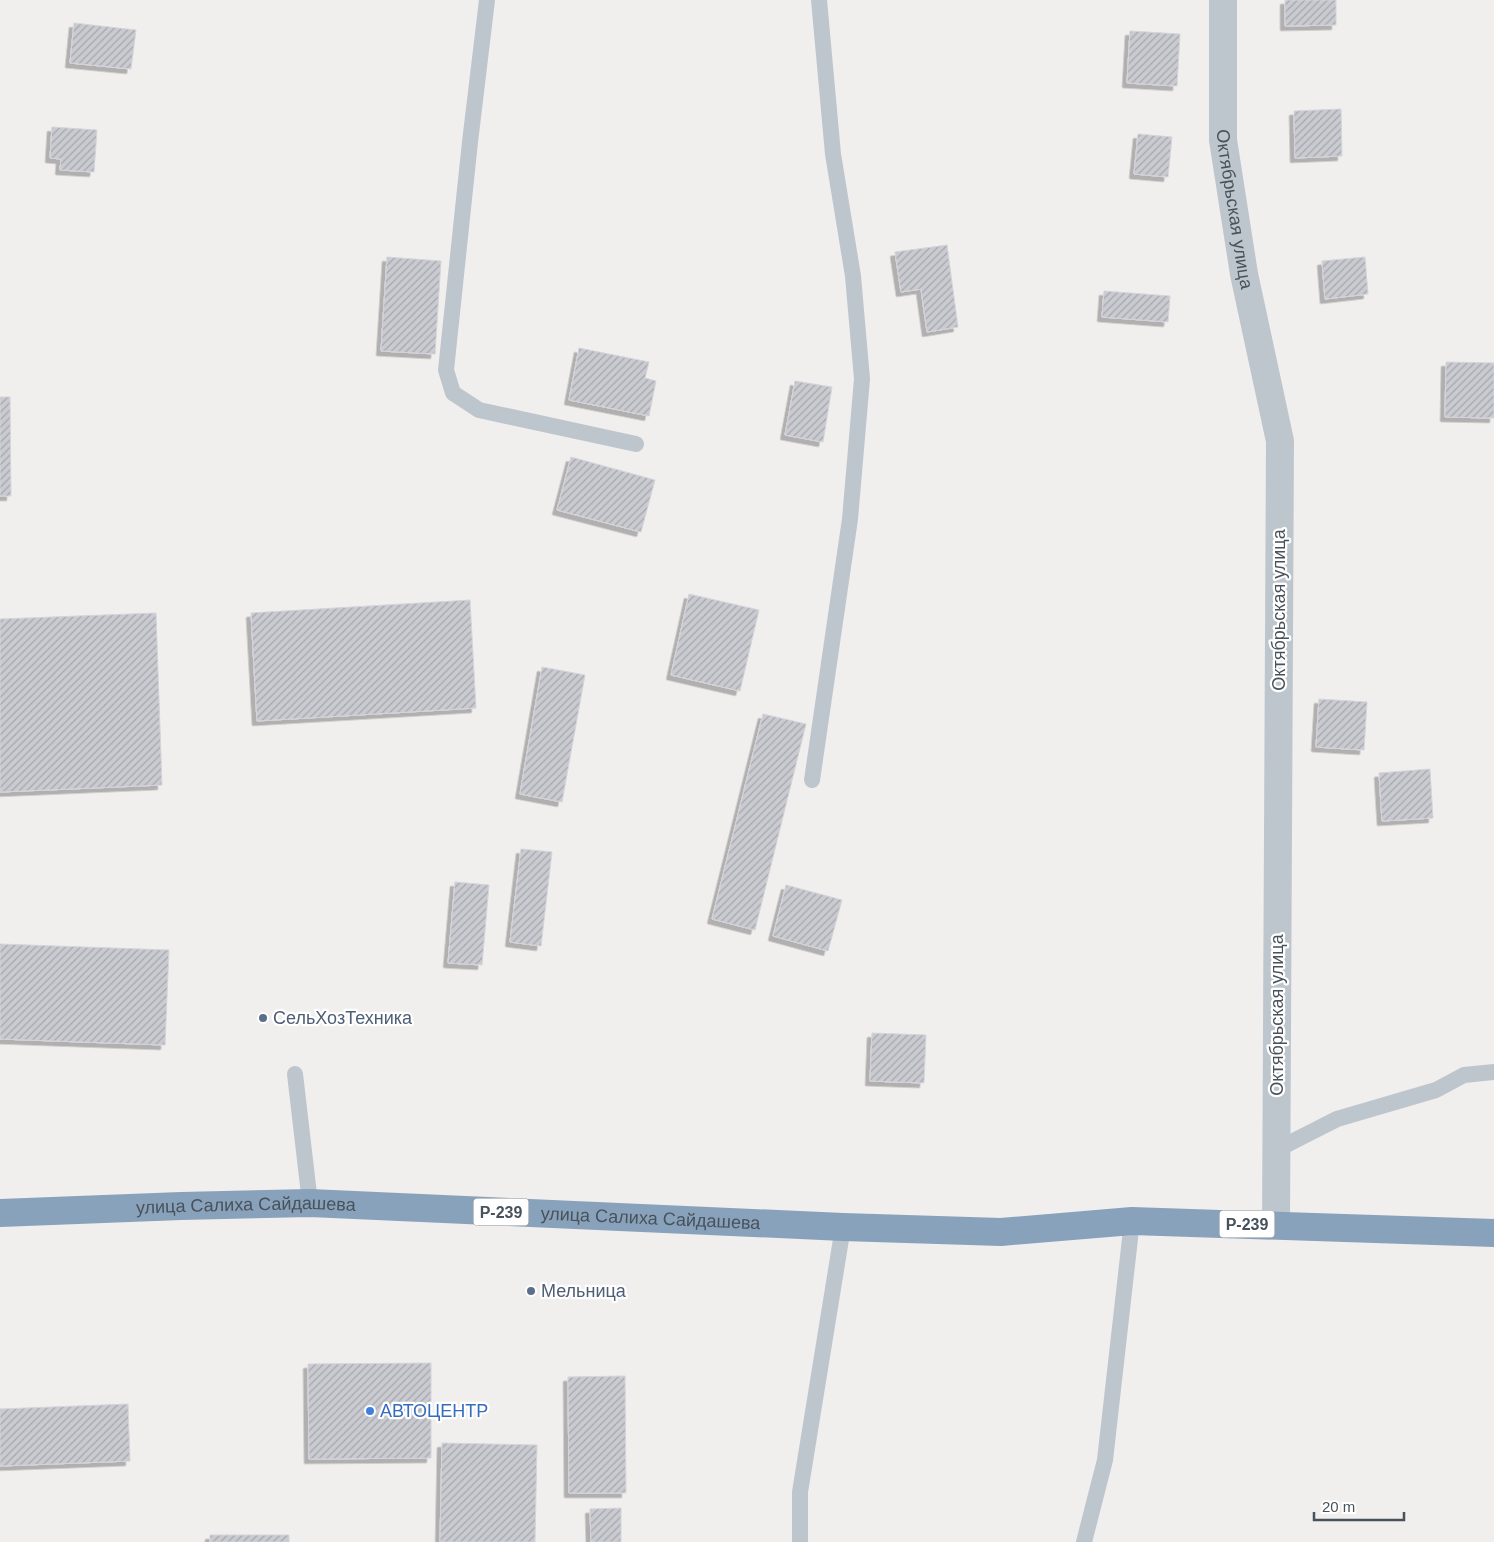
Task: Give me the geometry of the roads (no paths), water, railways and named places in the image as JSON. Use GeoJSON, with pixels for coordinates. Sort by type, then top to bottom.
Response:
{"type":"FeatureCollection","features":[{"type":"Feature","properties":{"kind":"highway","name":"улица Салиха Сайдашева"},"geometry":{"type":"LineString","coordinates":[[0,1213],[310,1203],[843,1227],[1001,1232],[1132,1222]]}},
{"type":"Feature","properties":{"kind":"highway","name":"Р-239"},"geometry":{"type":"LineString","coordinates":[[1132,1222],[1494,1233]]}},
{"type":"Feature","properties":{"kind":"street","name":"Октябрьская улица"},"geometry":{"type":"LineString","coordinates":[[1223,0],[1223,140],[1244,274],[1280,441],[1276,1225]]}},
{"type":"Feature","properties":{"kind":"lane"},"geometry":{"type":"LineString","coordinates":[[487,0],[446,370],[453,393],[479,410],[636,444]]}},
{"type":"Feature","properties":{"kind":"lane"},"geometry":{"type":"LineString","coordinates":[[812,780],[850,519],[862,378],[853,276],[833,154],[819,0]]}},
{"type":"Feature","properties":{"kind":"lane"},"geometry":{"type":"LineString","coordinates":[[1276,1150],[1337,1119],[1436,1090],[1464,1075],[1494,1072]]}},
{"type":"Feature","properties":{"kind":"lane"},"geometry":{"type":"LineString","coordinates":[[296,1074],[310,1203]]}},
{"type":"Feature","properties":{"kind":"lane"},"geometry":{"type":"LineString","coordinates":[[1084,1542],[1105,1460],[1132,1222]]}},
{"type":"Feature","properties":{"kind":"lane"},"geometry":{"type":"LineString","coordinates":[[800,1542],[800,1492],[843,1227]]}},
{"type":"Feature","properties":{"kind":"place","name":"СельХозТехника"},"geometry":{"type":"Point","coordinates":[263,1018]}},
{"type":"Feature","properties":{"kind":"place","name":"Мельница"},"geometry":{"type":"Point","coordinates":[531,1291]}},
{"type":"Feature","properties":{"kind":"place","name":"АВТОЦЕНТР"},"geometry":{"type":"Point","coordinates":[370,1411]}}]}
